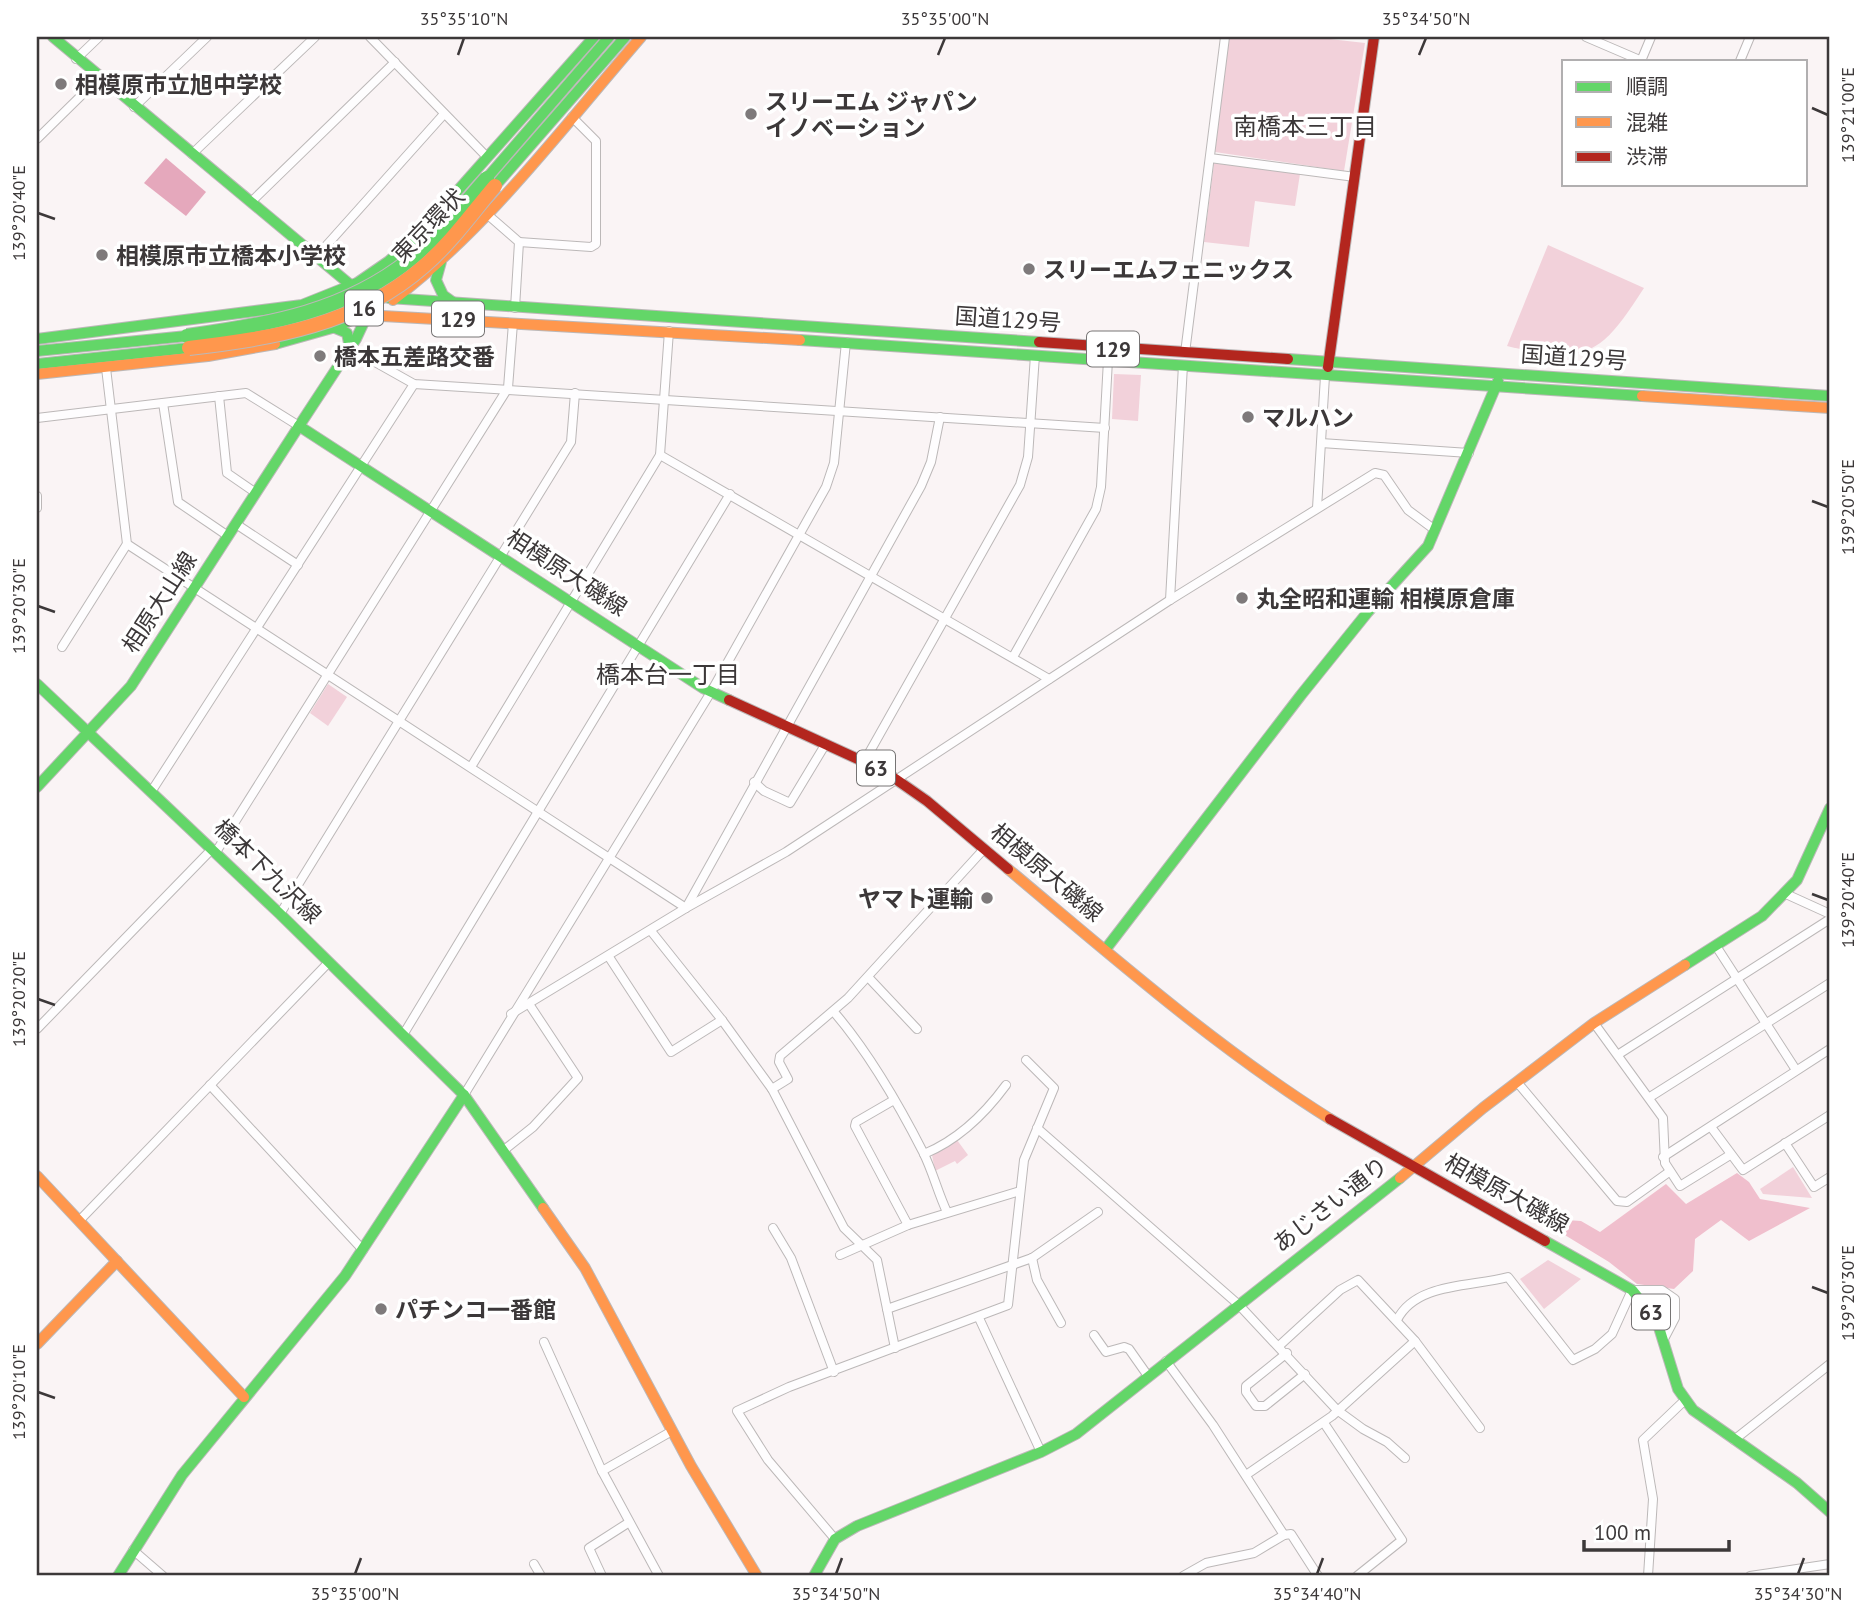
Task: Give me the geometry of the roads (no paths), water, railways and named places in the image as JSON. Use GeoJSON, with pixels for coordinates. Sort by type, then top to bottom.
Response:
{"type":"FeatureCollection","features":[{"type":"Feature","properties":{"kind":"main road"},"geometry":{"type":"LineString","coordinates":[[53,37],[75,59],[353,287],[380,308],[403,316]]}},
{"type":"Feature","properties":{"kind":"main road","name":"16"},"geometry":{"type":"LineString","coordinates":[[37,339],[280,310],[311,304],[353,287],[405,248],[594,37]]}},
{"type":"Feature","properties":{"kind":"main road","name":"東京環状"},"geometry":{"type":"LineString","coordinates":[[37,351],[291,334],[333,322],[371,304],[425,265],[609,37]]}},
{"type":"Feature","properties":{"kind":"main road","name":"東京環状"},"geometry":{"type":"LineString","coordinates":[[491,182],[625,37]]}},
{"type":"Feature","properties":{"kind":"main road"},"geometry":{"type":"LineString","coordinates":[[37,374],[243,352],[335,328],[380,308],[396,299],[442,261],[488,215],[641,37]]}},
{"type":"Feature","properties":{"kind":"main road"},"geometry":{"type":"LineString","coordinates":[[1325,376],[1330,362],[1374,37]]}},
{"type":"Feature","properties":{"kind":"main road"},"geometry":{"type":"LineString","coordinates":[[442,261],[436,280],[443,295],[455,304]]}},
{"type":"Feature","properties":{"kind":"main road"},"geometry":{"type":"LineString","coordinates":[[299,426],[350,348],[365,315],[361,299],[353,287]]}},
{"type":"Feature","properties":{"kind":"main road","name":"国道129号"},"geometry":{"type":"LineString","coordinates":[[353,287],[396,299],[455,304],[514,315],[669,331],[1108,360],[1330,362],[1498,380],[1830,408]]}},
{"type":"Feature","properties":{"kind":"main road","name":"国道129号"},"geometry":{"type":"LineString","coordinates":[[365,315],[514,315],[1184,359],[1325,376],[1498,380],[1830,396]]}},
{"type":"Feature","properties":{"kind":"main road"},"geometry":{"type":"LineString","coordinates":[[335,328],[347,333],[350,348]]}},
{"type":"Feature","properties":{"kind":"main road","name":"東京環状"},"geometry":{"type":"LineString","coordinates":[[37,364],[188,342]]}},
{"type":"Feature","properties":{"kind":"main road"},"geometry":{"type":"LineString","coordinates":[[1105,950],[1249,760],[1367,613],[1428,546],[1498,380]]}},
{"type":"Feature","properties":{"kind":"main road","name":"相模原大磯線"},"geometry":{"type":"LineString","coordinates":[[299,426],[710,692],[896,779],[1216,1042],[1268,1080],[1414,1167],[1632,1290],[1649,1308],[1664,1339],[1678,1389],[1685,1400],[1705,1419],[1797,1483],[1830,1512]]}},
{"type":"Feature","properties":{"kind":"main road","name":"相原大山線"},"geometry":{"type":"LineString","coordinates":[[37,787],[125,695],[299,426]]}},
{"type":"Feature","properties":{"kind":"main road","name":"橋本下九沢線"},"geometry":{"type":"LineString","coordinates":[[37,684],[214,850],[464,1095],[585,1268],[673,1431],[757,1576]]}},
{"type":"Feature","properties":{"kind":"main road","name":"あじさい通り"},"geometry":{"type":"LineString","coordinates":[[835,1539],[858,1526],[1041,1452],[1076,1434],[1594,1023],[1762,916],[1786,894],[1806,864],[1830,808]]}},
{"type":"Feature","properties":{"kind":"main road"},"geometry":{"type":"LineString","coordinates":[[118,1576],[177,1482],[244,1397],[323,1307],[464,1095]]}},
{"type":"Feature","properties":{"kind":"main road"},"geometry":{"type":"LineString","coordinates":[[37,1176],[244,1397]]}},
{"type":"Feature","properties":{"kind":"main road"},"geometry":{"type":"LineString","coordinates":[[37,1344],[117,1261]]}},
{"type":"Feature","properties":{"kind":"main road"},"geometry":{"type":"LineString","coordinates":[[814,1576],[835,1539]]}},
{"type":"Feature","properties":{"kind":"street"},"geometry":{"type":"LineString","coordinates":[[75,59],[99,37]]}},
{"type":"Feature","properties":{"kind":"street"},"geometry":{"type":"LineString","coordinates":[[134,107],[207,37]]}},
{"type":"Feature","properties":{"kind":"street"},"geometry":{"type":"LineString","coordinates":[[192,154],[314,37]]}},
{"type":"Feature","properties":{"kind":"street"},"geometry":{"type":"LineString","coordinates":[[370,37],[487,157]]}},
{"type":"Feature","properties":{"kind":"street"},"geometry":{"type":"LineString","coordinates":[[1170,600],[1184,359],[1224,37]]}},
{"type":"Feature","properties":{"kind":"street"},"geometry":{"type":"LineString","coordinates":[[1590,37],[1639,60]]}},
{"type":"Feature","properties":{"kind":"street"},"geometry":{"type":"LineString","coordinates":[[1641,60],[1651,37]]}},
{"type":"Feature","properties":{"kind":"street"},"geometry":{"type":"LineString","coordinates":[[1740,60],[1751,37]]}},
{"type":"Feature","properties":{"kind":"street"},"geometry":{"type":"LineString","coordinates":[[251,202],[395,62]]}},
{"type":"Feature","properties":{"kind":"street"},"geometry":{"type":"LineString","coordinates":[[37,139],[99,78]]}},
{"type":"Feature","properties":{"kind":"street"},"geometry":{"type":"LineString","coordinates":[[317,256],[444,114]]}},
{"type":"Feature","properties":{"kind":"street"},"geometry":{"type":"LineString","coordinates":[[488,215],[519,242],[591,247],[597,241],[596,141],[572,117]]}},
{"type":"Feature","properties":{"kind":"street"},"geometry":{"type":"LineString","coordinates":[[1210,158],[1355,177]]}},
{"type":"Feature","properties":{"kind":"street"},"geometry":{"type":"LineString","coordinates":[[37,1029],[214,850],[508,388],[519,242]]}},
{"type":"Feature","properties":{"kind":"street"},"geometry":{"type":"LineString","coordinates":[[471,767],[660,455],[669,331]]}},
{"type":"Feature","properties":{"kind":"street"},"geometry":{"type":"LineString","coordinates":[[464,1095],[710,692],[800,535],[831,475],[841,410],[846,342]]}},
{"type":"Feature","properties":{"kind":"street"},"geometry":{"type":"LineString","coordinates":[[350,348],[414,384],[1105,428]]}},
{"type":"Feature","properties":{"kind":"street"},"geometry":{"type":"LineString","coordinates":[[864,762],[1020,485],[1028,457],[1035,355]]}},
{"type":"Feature","properties":{"kind":"street"},"geometry":{"type":"LineString","coordinates":[[1013,657],[1096,509],[1101,487],[1108,360]]}},
{"type":"Feature","properties":{"kind":"street"},"geometry":{"type":"LineString","coordinates":[[62,647],[127,544],[106,368]]}},
{"type":"Feature","properties":{"kind":"street"},"geometry":{"type":"LineString","coordinates":[[1317,508],[1325,376]]}},
{"type":"Feature","properties":{"kind":"street"},"geometry":{"type":"LineString","coordinates":[[151,792],[414,384]]}},
{"type":"Feature","properties":{"kind":"street"},"geometry":{"type":"LineString","coordinates":[[37,418],[248,393],[299,426]]}},
{"type":"Feature","properties":{"kind":"street"},"geometry":{"type":"LineString","coordinates":[[280,914],[502,558],[571,442],[575,393]]}},
{"type":"Feature","properties":{"kind":"street"},"geometry":{"type":"LineString","coordinates":[[219,396],[227,473],[256,493]]}},
{"type":"Feature","properties":{"kind":"street"},"geometry":{"type":"LineString","coordinates":[[163,403],[178,502],[298,565]]}},
{"type":"Feature","properties":{"kind":"street"},"geometry":{"type":"LineString","coordinates":[[686,908],[927,473],[940,417]]}},
{"type":"Feature","properties":{"kind":"street"},"geometry":{"type":"LineString","coordinates":[[1321,443],[1469,453]]}},
{"type":"Feature","properties":{"kind":"street"},"geometry":{"type":"LineString","coordinates":[[660,455],[1049,679]]}},
{"type":"Feature","properties":{"kind":"street"},"geometry":{"type":"LineString","coordinates":[[511,1014],[686,908],[786,852],[1170,600],[1378,472],[1408,510],[1436,530]]}},
{"type":"Feature","properties":{"kind":"street"},"geometry":{"type":"LineString","coordinates":[[403,1035],[730,494]]}},
{"type":"Feature","properties":{"kind":"street"},"geometry":{"type":"LineString","coordinates":[[37,496],[37,507]]}},
{"type":"Feature","properties":{"kind":"street"},"geometry":{"type":"LineString","coordinates":[[127,544],[686,908]]}},
{"type":"Feature","properties":{"kind":"street"},"geometry":{"type":"LineString","coordinates":[[754,782],[764,791],[790,803],[825,745]]}},
{"type":"Feature","properties":{"kind":"street"},"geometry":{"type":"LineString","coordinates":[[772,1089],[788,1079],[779,1062],[780,1056],[834,1012],[984,849]]}},
{"type":"Feature","properties":{"kind":"street"},"geometry":{"type":"LineString","coordinates":[[1619,1054],[1830,916],[1786,894]]}},
{"type":"Feature","properties":{"kind":"street"},"geometry":{"type":"LineString","coordinates":[[651,931],[722,1020],[772,1089],[844,1228],[877,1260],[895,1348]]}},
{"type":"Feature","properties":{"kind":"street"},"geometry":{"type":"LineString","coordinates":[[1716,946],[1796,1070]]}},
{"type":"Feature","properties":{"kind":"street"},"geometry":{"type":"LineString","coordinates":[[609,957],[671,1052],[722,1020]]}},
{"type":"Feature","properties":{"kind":"street"},"geometry":{"type":"LineString","coordinates":[[79,1221],[329,962]]}},
{"type":"Feature","properties":{"kind":"street"},"geometry":{"type":"LineString","coordinates":[[868,977],[917,1029]]}},
{"type":"Feature","properties":{"kind":"street"},"geometry":{"type":"LineString","coordinates":[[1650,1097],[1830,983]]}},
{"type":"Feature","properties":{"kind":"street"},"geometry":{"type":"LineString","coordinates":[[504,1150],[533,1127],[578,1078],[529,1004]]}},
{"type":"Feature","properties":{"kind":"street"},"geometry":{"type":"LineString","coordinates":[[834,1012],[862,1047],[894,1100],[924,1154],[947,1212]]}},
{"type":"Feature","properties":{"kind":"street"},"geometry":{"type":"LineString","coordinates":[[1594,1023],[1663,1118],[1663,1157],[1669,1172],[1680,1186],[1730,1155]]}},
{"type":"Feature","properties":{"kind":"street"},"geometry":{"type":"LineString","coordinates":[[1663,1157],[1830,1049]]}},
{"type":"Feature","properties":{"kind":"street"},"geometry":{"type":"LineString","coordinates":[[835,1539],[768,1460],[737,1413],[738,1410],[789,1387],[1008,1305],[1026,1154],[1054,1088],[1026,1060]]}},
{"type":"Feature","properties":{"kind":"street"},"geometry":{"type":"LineString","coordinates":[[1517,1082],[1617,1201],[1626,1202],[1669,1172]]}},
{"type":"Feature","properties":{"kind":"street"},"geometry":{"type":"LineString","coordinates":[[210,1085],[363,1250]]}},
{"type":"Feature","properties":{"kind":"street"},"geometry":{"type":"LineString","coordinates":[[924,1154],[949,1142],[987,1111],[1006,1085]]}},
{"type":"Feature","properties":{"kind":"street"},"geometry":{"type":"LineString","coordinates":[[894,1100],[856,1122],[855,1126],[908,1225]]}},
{"type":"Feature","properties":{"kind":"street"},"geometry":{"type":"LineString","coordinates":[[1711,1127],[1743,1170],[1830,1115]]}},
{"type":"Feature","properties":{"kind":"street"},"geometry":{"type":"LineString","coordinates":[[1037,1128],[1239,1304],[1280,1345],[1337,1410],[1387,1442],[1405,1458]]}},
{"type":"Feature","properties":{"kind":"street"},"geometry":{"type":"LineString","coordinates":[[1785,1143],[1814,1187],[1830,1177]]}},
{"type":"Feature","properties":{"kind":"street"},"geometry":{"type":"LineString","coordinates":[[840,1255],[908,1225],[1020,1191]]}},
{"type":"Feature","properties":{"kind":"street"},"geometry":{"type":"LineString","coordinates":[[887,1309],[1032,1258],[1098,1212]]}},
{"type":"Feature","properties":{"kind":"street"},"geometry":{"type":"LineString","coordinates":[[773,1228],[791,1258],[834,1372]]}},
{"type":"Feature","properties":{"kind":"street"},"geometry":{"type":"LineString","coordinates":[[1032,1258],[1037,1280],[1061,1323]]}},
{"type":"Feature","properties":{"kind":"street"},"geometry":{"type":"LineString","coordinates":[[1396,1320],[1422,1297],[1444,1287],[1508,1277],[1572,1359],[1576,1360],[1612,1334],[1632,1290],[1662,1290],[1675,1299],[1675,1318],[1664,1339]]}},
{"type":"Feature","properties":{"kind":"street"},"geometry":{"type":"LineString","coordinates":[[1280,1345],[1355,1280],[1362,1283],[1415,1341],[1480,1428]]}},
{"type":"Feature","properties":{"kind":"street"},"geometry":{"type":"LineString","coordinates":[[979,1318],[1041,1452]]}},
{"type":"Feature","properties":{"kind":"street"},"geometry":{"type":"LineString","coordinates":[[1094,1335],[1106,1352],[1124,1347],[1129,1349],[1148,1376]]}},
{"type":"Feature","properties":{"kind":"street"},"geometry":{"type":"LineString","coordinates":[[1246,1475],[1324,1423],[1415,1341]]}},
{"type":"Feature","properties":{"kind":"street"},"geometry":{"type":"LineString","coordinates":[[544,1342],[602,1471],[659,1576]]}},
{"type":"Feature","properties":{"kind":"street"},"geometry":{"type":"LineString","coordinates":[[1287,1353],[1246,1386],[1246,1392],[1256,1406],[1265,1406],[1305,1374]]}},
{"type":"Feature","properties":{"kind":"street"},"geometry":{"type":"LineString","coordinates":[[1166,1361],[1246,1475],[1284,1535]]}},
{"type":"Feature","properties":{"kind":"street"},"geometry":{"type":"LineString","coordinates":[[1734,1440],[1830,1364]]}},
{"type":"Feature","properties":{"kind":"street"},"geometry":{"type":"LineString","coordinates":[[1648,1576],[1653,1499],[1643,1440],[1685,1400]]}},
{"type":"Feature","properties":{"kind":"street"},"geometry":{"type":"LineString","coordinates":[[1324,1423],[1402,1540],[1371,1572],[1357,1576]]}},
{"type":"Feature","properties":{"kind":"street"},"geometry":{"type":"LineString","coordinates":[[602,1471],[673,1431]]}},
{"type":"Feature","properties":{"kind":"street"},"geometry":{"type":"LineString","coordinates":[[602,1576],[589,1548],[628,1523]]}},
{"type":"Feature","properties":{"kind":"street"},"geometry":{"type":"LineString","coordinates":[[1183,1576],[1198,1566],[1254,1553],[1284,1535],[1291,1534],[1318,1576]]}},
{"type":"Feature","properties":{"kind":"street"},"geometry":{"type":"LineString","coordinates":[[133,1550],[163,1576]]}},
{"type":"Feature","properties":{"kind":"street"},"geometry":{"type":"LineString","coordinates":[[534,1564],[541,1576]]}},
{"type":"Feature","properties":{"kind":"street"},"geometry":{"type":"LineString","coordinates":[[1750,1576],[1830,1564]]}},
{"type":"Feature","properties":{"kind":"place","name":"相模原市立旭中学校"},"geometry":{"type":"Point","coordinates":[61,84]}},
{"type":"Feature","properties":{"kind":"place","name":"スリーエム ジャパン イノベーション"},"geometry":{"type":"Point","coordinates":[751,114]}},
{"type":"Feature","properties":{"kind":"place","name":"相模原市立橋本小学校"},"geometry":{"type":"Point","coordinates":[102,255]}},
{"type":"Feature","properties":{"kind":"place","name":"スリーエムフェニックス"},"geometry":{"type":"Point","coordinates":[1029,269]}},
{"type":"Feature","properties":{"kind":"place","name":"橋本五差路交番"},"geometry":{"type":"Point","coordinates":[320,356]}},
{"type":"Feature","properties":{"kind":"place","name":"マルハン"},"geometry":{"type":"Point","coordinates":[1248,417]}},
{"type":"Feature","properties":{"kind":"place","name":"丸全昭和運輸 相模原倉庫"},"geometry":{"type":"Point","coordinates":[1242,598]}},
{"type":"Feature","properties":{"kind":"place","name":"ヤマト運輸"},"geometry":{"type":"Point","coordinates":[987,898]}},
{"type":"Feature","properties":{"kind":"place","name":"パチンコ一番館"},"geometry":{"type":"Point","coordinates":[381,1309]}},
{"type":"Feature","properties":{"kind":"district","name":"南橋本三丁目"},"geometry":{"type":"Point","coordinates":[1305,126]}},
{"type":"Feature","properties":{"kind":"district","name":"橋本台一丁目"},"geometry":{"type":"Point","coordinates":[668,674]}}]}
